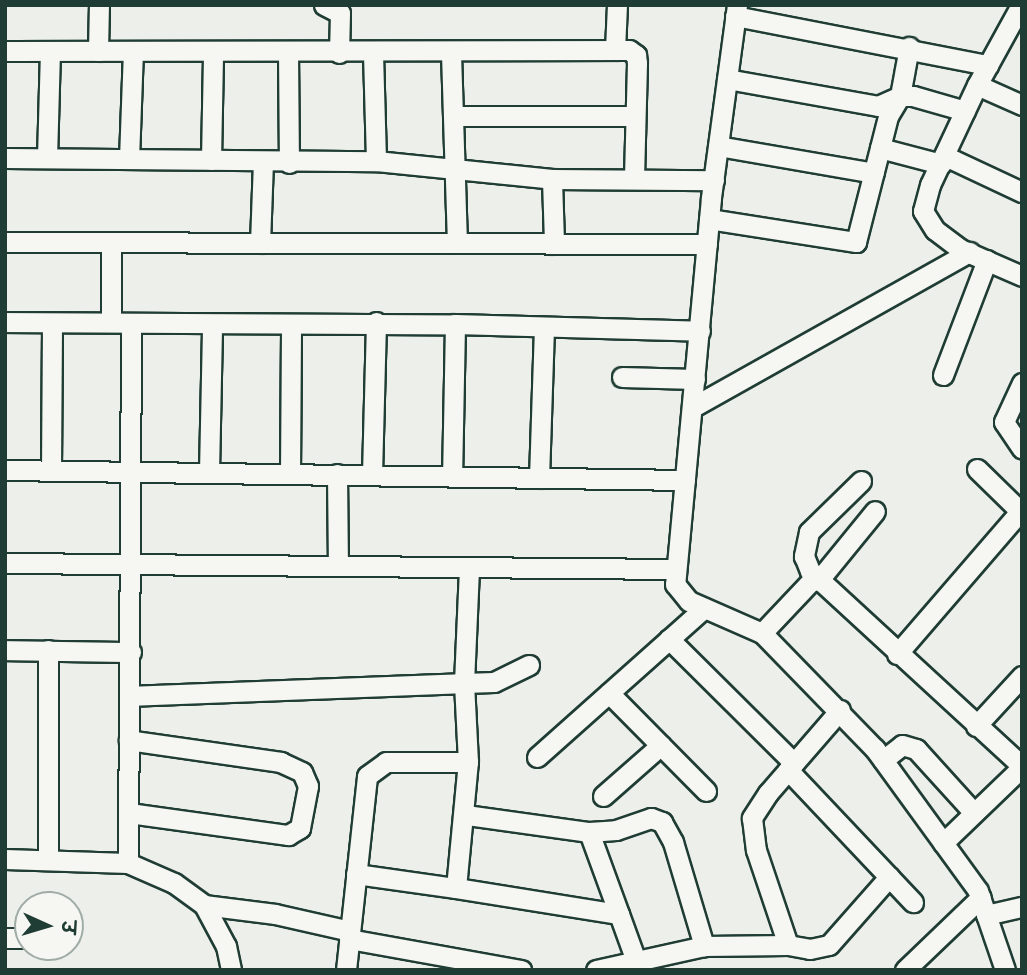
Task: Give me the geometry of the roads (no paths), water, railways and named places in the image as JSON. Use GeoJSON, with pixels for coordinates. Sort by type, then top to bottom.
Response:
{"type":"FeatureCollection","features":[{"type":"Feature","properties":{"kind":"street"},"geometry":{"type":"LineString","coordinates":[[98,51],[99,5]]}},
{"type":"Feature","properties":{"kind":"street"},"geometry":{"type":"LineString","coordinates":[[324,5],[340,13],[339,53]]}},
{"type":"Feature","properties":{"kind":"street"},"geometry":{"type":"LineString","coordinates":[[615,50],[617,5]]}},
{"type":"Feature","properties":{"kind":"street"},"geometry":{"type":"LineString","coordinates":[[988,65],[736,11],[709,219],[693,407],[673,569],[681,594],[704,608],[762,633],[840,710],[883,760],[943,843],[984,906],[1005,970]]}},
{"type":"Feature","properties":{"kind":"street"},"geometry":{"type":"LineString","coordinates":[[1019,14],[977,85],[923,203],[925,219],[969,252],[1022,276]]}},
{"type":"Feature","properties":{"kind":"street"},"geometry":{"type":"LineString","coordinates":[[709,219],[856,242],[888,116],[900,96],[909,47]]}},
{"type":"Feature","properties":{"kind":"street"},"geometry":{"type":"LineString","coordinates":[[5,51],[451,53],[615,50],[636,55],[634,179]]}},
{"type":"Feature","properties":{"kind":"street"},"geometry":{"type":"LineString","coordinates":[[47,158],[50,51]]}},
{"type":"Feature","properties":{"kind":"street"},"geometry":{"type":"LineString","coordinates":[[129,159],[133,51]]}},
{"type":"Feature","properties":{"kind":"street"},"geometry":{"type":"LineString","coordinates":[[211,160],[213,52]]}},
{"type":"Feature","properties":{"kind":"street"},"geometry":{"type":"LineString","coordinates":[[288,52],[289,163]]}},
{"type":"Feature","properties":{"kind":"street"},"geometry":{"type":"LineString","coordinates":[[373,53],[376,161]]}},
{"type":"Feature","properties":{"kind":"street"},"geometry":{"type":"LineString","coordinates":[[451,53],[457,170],[457,243]]}},
{"type":"Feature","properties":{"kind":"street"},"geometry":{"type":"LineString","coordinates":[[727,79],[878,106],[900,96],[965,111]]}},
{"type":"Feature","properties":{"kind":"street"},"geometry":{"type":"LineString","coordinates":[[977,85],[1022,105]]}},
{"type":"Feature","properties":{"kind":"street"},"geometry":{"type":"LineString","coordinates":[[455,116],[634,116]]}},
{"type":"Feature","properties":{"kind":"street"},"geometry":{"type":"LineString","coordinates":[[718,146],[874,173]]}},
{"type":"Feature","properties":{"kind":"street"},"geometry":{"type":"LineString","coordinates":[[880,148],[943,160],[1022,192]]}},
{"type":"Feature","properties":{"kind":"street"},"geometry":{"type":"LineString","coordinates":[[5,158],[289,163],[376,161],[552,178],[714,180]]}},
{"type":"Feature","properties":{"kind":"street"},"geometry":{"type":"LineString","coordinates":[[261,243],[263,161]]}},
{"type":"Feature","properties":{"kind":"street"},"geometry":{"type":"LineString","coordinates":[[552,178],[554,244]]}},
{"type":"Feature","properties":{"kind":"street"},"geometry":{"type":"LineString","coordinates":[[5,242],[707,244]]}},
{"type":"Feature","properties":{"kind":"street"},"geometry":{"type":"LineString","coordinates":[[111,242],[121,323],[131,471],[128,863]]}},
{"type":"Feature","properties":{"kind":"street"},"geometry":{"type":"LineString","coordinates":[[693,407],[969,252]]}},
{"type":"Feature","properties":{"kind":"street"},"geometry":{"type":"LineString","coordinates":[[943,375],[988,260]]}},
{"type":"Feature","properties":{"kind":"street"},"geometry":{"type":"LineString","coordinates":[[5,322],[454,324],[700,331]]}},
{"type":"Feature","properties":{"kind":"street"},"geometry":{"type":"LineString","coordinates":[[51,470],[52,323]]}},
{"type":"Feature","properties":{"kind":"street"},"geometry":{"type":"LineString","coordinates":[[372,475],[376,323]]}},
{"type":"Feature","properties":{"kind":"street"},"geometry":{"type":"LineString","coordinates":[[209,472],[212,324]]}},
{"type":"Feature","properties":{"kind":"street"},"geometry":{"type":"LineString","coordinates":[[452,476],[454,324]]}},
{"type":"Feature","properties":{"kind":"street"},"geometry":{"type":"LineString","coordinates":[[290,474],[291,325]]}},
{"type":"Feature","properties":{"kind":"street"},"geometry":{"type":"LineString","coordinates":[[539,478],[544,327]]}},
{"type":"Feature","properties":{"kind":"street"},"geometry":{"type":"LineString","coordinates":[[622,377],[695,379]]}},
{"type":"Feature","properties":{"kind":"street"},"geometry":{"type":"LineString","coordinates":[[1022,383],[1017,404],[1004,427],[1022,449]]}},
{"type":"Feature","properties":{"kind":"street"},"geometry":{"type":"LineString","coordinates":[[897,654],[1021,511],[977,469]]}},
{"type":"Feature","properties":{"kind":"street"},"geometry":{"type":"LineString","coordinates":[[5,470],[685,480]]}},
{"type":"Feature","properties":{"kind":"street"},"geometry":{"type":"LineString","coordinates":[[337,474],[338,565]]}},
{"type":"Feature","properties":{"kind":"street"},"geometry":{"type":"LineString","coordinates":[[861,481],[806,539],[804,556],[816,579],[1022,767],[943,843]]}},
{"type":"Feature","properties":{"kind":"street"},"geometry":{"type":"LineString","coordinates":[[762,633],[816,579],[875,511]]}},
{"type":"Feature","properties":{"kind":"street"},"geometry":{"type":"LineString","coordinates":[[5,563],[673,569]]}},
{"type":"Feature","properties":{"kind":"street"},"geometry":{"type":"LineString","coordinates":[[456,888],[466,815],[468,762],[464,683],[469,567]]}},
{"type":"Feature","properties":{"kind":"street"},"geometry":{"type":"LineString","coordinates":[[537,757],[704,608]]}},
{"type":"Feature","properties":{"kind":"street"},"geometry":{"type":"LineString","coordinates":[[669,639],[791,766],[913,902]]}},
{"type":"Feature","properties":{"kind":"street"},"geometry":{"type":"LineString","coordinates":[[5,650],[131,652]]}},
{"type":"Feature","properties":{"kind":"street"},"geometry":{"type":"LineString","coordinates":[[48,650],[48,859]]}},
{"type":"Feature","properties":{"kind":"street"},"geometry":{"type":"LineString","coordinates":[[130,696],[494,682],[529,664]]}},
{"type":"Feature","properties":{"kind":"street"},"geometry":{"type":"LineString","coordinates":[[976,726],[1022,676]]}},
{"type":"Feature","properties":{"kind":"street"},"geometry":{"type":"LineString","coordinates":[[609,693],[706,791]]}},
{"type":"Feature","properties":{"kind":"street"},"geometry":{"type":"LineString","coordinates":[[788,945],[752,832],[759,804],[840,710]]}},
{"type":"Feature","properties":{"kind":"street"},"geometry":{"type":"LineString","coordinates":[[129,813],[288,835],[300,828],[308,786],[302,772],[281,762],[130,740]]}},
{"type":"Feature","properties":{"kind":"street"},"geometry":{"type":"LineString","coordinates":[[603,796],[661,745]]}},
{"type":"Feature","properties":{"kind":"street"},"geometry":{"type":"LineString","coordinates":[[883,760],[902,745],[916,749],[974,813]]}},
{"type":"Feature","properties":{"kind":"street"},"geometry":{"type":"LineString","coordinates":[[346,970],[364,788],[371,770],[400,761],[468,762]]}},
{"type":"Feature","properties":{"kind":"street"},"geometry":{"type":"LineString","coordinates":[[466,815],[589,832],[616,830],[651,818],[662,822],[673,842],[705,946]]}},
{"type":"Feature","properties":{"kind":"street"},"geometry":{"type":"LineString","coordinates":[[589,832],[635,961]]}},
{"type":"Feature","properties":{"kind":"street"},"geometry":{"type":"LineString","coordinates":[[5,859],[128,863],[174,883],[204,905],[226,946],[231,970]]}},
{"type":"Feature","properties":{"kind":"street"},"geometry":{"type":"LineString","coordinates":[[356,874],[619,914]]}},
{"type":"Feature","properties":{"kind":"street"},"geometry":{"type":"LineString","coordinates":[[596,970],[705,946],[788,945],[810,949],[829,945],[889,877]]}},
{"type":"Feature","properties":{"kind":"street"},"geometry":{"type":"LineString","coordinates":[[204,905],[275,914],[350,935],[521,970]]}},
{"type":"Feature","properties":{"kind":"street"},"geometry":{"type":"LineString","coordinates":[[905,970],[984,906],[1022,907]]}}]}
